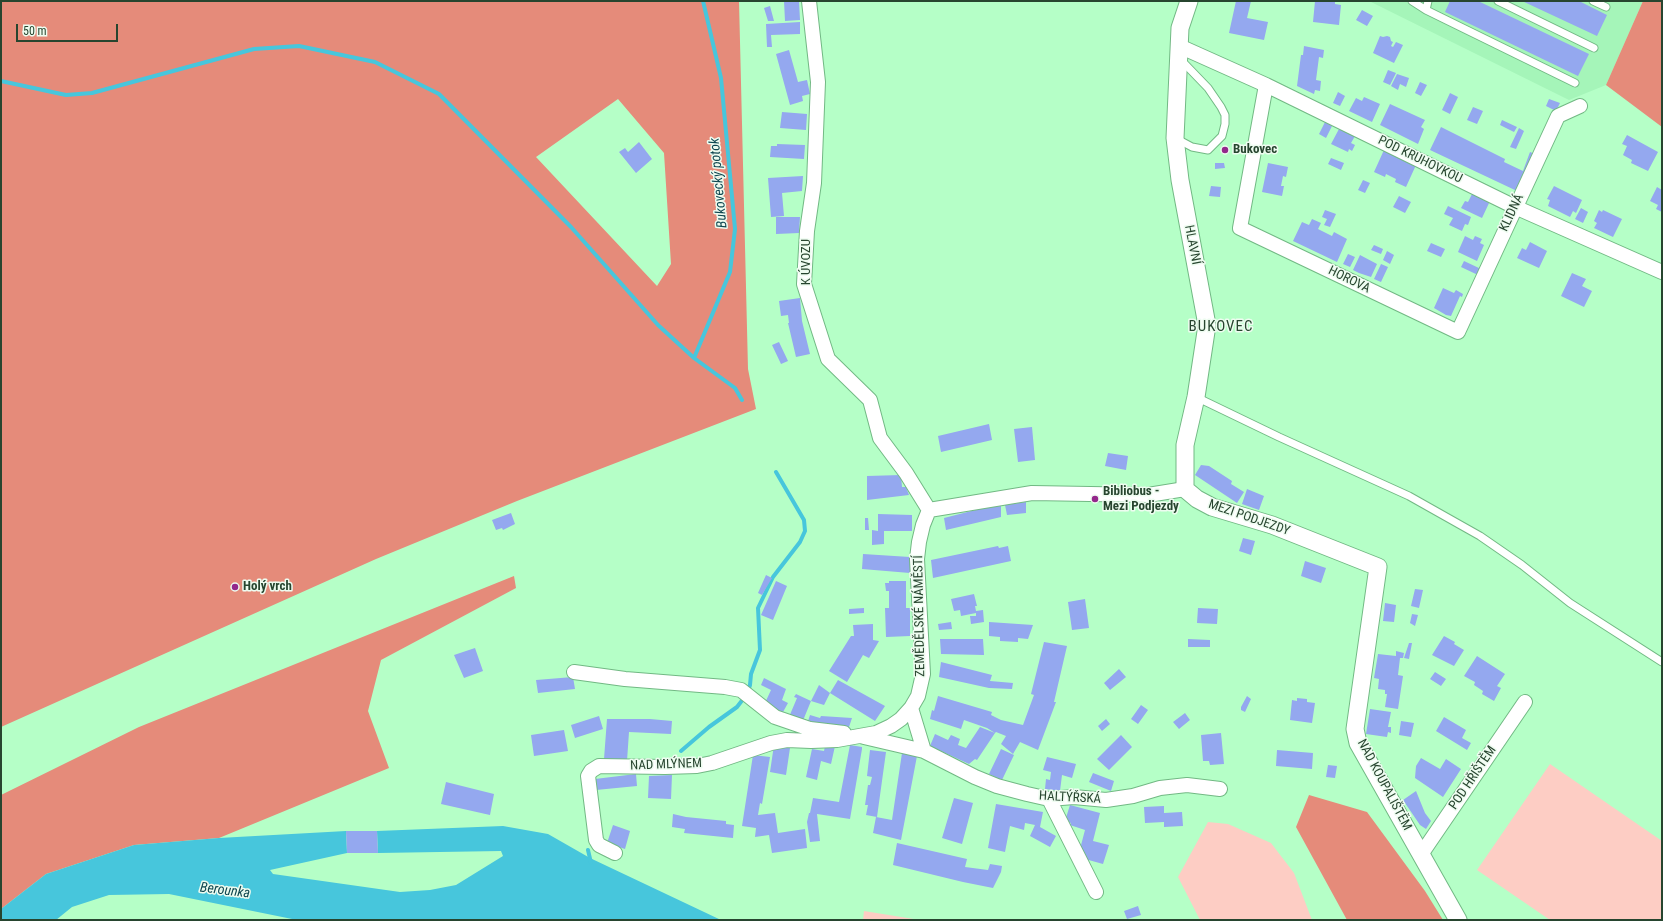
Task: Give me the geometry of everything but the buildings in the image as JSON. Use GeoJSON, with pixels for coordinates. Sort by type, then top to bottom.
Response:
{"type":"FeatureCollection","features":[{"type":"Feature","properties":{"kind":"street","name":"K ÚVOZU"},"geometry":{"type":"LineString","coordinates":[[809,1],[818,82],[814,183],[807,231],[804,284],[828,359],[870,400],[880,438],[906,473],[929,510]]}},
{"type":"Feature","properties":{"kind":"street","name":"HLAVNÍ"},"geometry":{"type":"LineString","coordinates":[[1185,489],[1186,445],[1196,397],[1207,325],[1180,180],[1175,138],[1180,28],[1189,1]]}},
{"type":"Feature","properties":{"kind":"street","name":"POD KRUHOVKOU"},"geometry":{"type":"LineString","coordinates":[[1179,52],[1266,85],[1515,207],[1662,272]]}},
{"type":"Feature","properties":{"kind":"street","name":"HOROVA"},"geometry":{"type":"LineString","coordinates":[[1266,85],[1240,228],[1458,332]]}},
{"type":"Feature","properties":{"kind":"street","name":"KLIDNÁ"},"geometry":{"type":"LineString","coordinates":[[1458,332],[1558,116],[1580,106]]}},
{"type":"Feature","properties":{"kind":"street"},"geometry":{"type":"LineString","coordinates":[[929,510],[1032,492],[1148,495],[1185,489]]}},
{"type":"Feature","properties":{"kind":"street","name":"MEZI PODJEZDY"},"geometry":{"type":"LineString","coordinates":[[1185,489],[1197,499],[1212,507],[1272,525],[1378,567]]}},
{"type":"Feature","properties":{"kind":"street","name":"ZEMĚDĚLSKÉ NÁMĚSTÍ"},"geometry":{"type":"LineString","coordinates":[[857,735],[876,733],[892,726],[911,708],[918,696],[923,674],[917,559],[920,536],[929,510]]}},
{"type":"Feature","properties":{"kind":"street","name":"NAD KOUPALIŠTĚM"},"geometry":{"type":"LineString","coordinates":[[1378,567],[1355,729],[1358,743],[1422,853],[1458,920]]}},
{"type":"Feature","properties":{"kind":"street"},"geometry":{"type":"LineString","coordinates":[[574,672],[624,679],[725,687],[741,690],[775,717],[793,724],[810,729],[857,735]]}},
{"type":"Feature","properties":{"kind":"street","name":"POD HŘIŠTĚM"},"geometry":{"type":"LineString","coordinates":[[1422,853],[1525,702]]}},
{"type":"Feature","properties":{"kind":"street"},"geometry":{"type":"LineString","coordinates":[[911,708],[924,751]]}},
{"type":"Feature","properties":{"kind":"street","name":"HALTÝŘSKÁ"},"geometry":{"type":"LineString","coordinates":[[857,735],[924,751],[975,777],[998,786],[1049,799],[1074,797],[1106,800],[1133,796],[1160,788],[1187,786],[1220,789]]}},
{"type":"Feature","properties":{"kind":"street","name":"NAD MLÝNEM"},"geometry":{"type":"LineString","coordinates":[[615,853],[599,845],[596,840],[588,776],[590,771],[599,766],[697,766],[712,763],[771,742],[787,740],[837,740],[857,735]]}},
{"type":"Feature","properties":{"kind":"street"},"geometry":{"type":"LineString","coordinates":[[1049,799],[1096,892]]}},
{"type":"Feature","properties":{"kind":"lane"},"geometry":{"type":"LineString","coordinates":[[1412,1],[1426,10],[1576,83]]}},
{"type":"Feature","properties":{"kind":"lane"},"geometry":{"type":"LineString","coordinates":[[1426,10],[1428,1]]}},
{"type":"Feature","properties":{"kind":"lane"},"geometry":{"type":"LineString","coordinates":[[1498,1],[1594,48]]}},
{"type":"Feature","properties":{"kind":"lane"},"geometry":{"type":"LineString","coordinates":[[1593,1],[1606,7]]}},
{"type":"Feature","properties":{"kind":"lane"},"geometry":{"type":"LineString","coordinates":[[1175,138],[1192,147],[1208,150],[1222,136],[1226,124],[1225,115],[1216,100],[1179,52]]}},
{"type":"Feature","properties":{"kind":"lane"},"geometry":{"type":"LineString","coordinates":[[1196,397],[1279,437],[1409,496],[1480,536],[1522,565],[1570,603],[1662,662]]}},
{"type":"Feature","properties":{"kind":"shaded area"},"geometry":{"type":"Polygon","coordinates":[[[1,1],[739,1],[748,369],[756,409],[517,501],[376,559],[1,727],[1,1]],[[618,99],[536,157],[657,286],[671,264],[664,153],[618,99]]]}},
{"type":"Feature","properties":{"kind":"shaded area"},"geometry":{"type":"Polygon","coordinates":[[[1369,1],[1643,1],[1606,85],[1569,100],[1369,1]]]}},
{"type":"Feature","properties":{"kind":"shaded area"},"geometry":{"type":"Polygon","coordinates":[[[1643,1],[1662,1],[1662,127],[1606,85],[1643,1]]]}},
{"type":"Feature","properties":{"kind":"shaded area"},"geometry":{"type":"Polygon","coordinates":[[[514,576],[516,588],[381,660],[368,711],[389,768],[219,838],[134,845],[46,874],[1,909],[1,795],[139,727],[514,576]]]}},
{"type":"Feature","properties":{"kind":"shaded area"},"geometry":{"type":"Polygon","coordinates":[[[1550,764],[1662,841],[1662,920],[1550,920],[1477,870],[1550,764]]]}},
{"type":"Feature","properties":{"kind":"shaded area"},"geometry":{"type":"Polygon","coordinates":[[[1309,795],[1367,812],[1425,891],[1443,920],[1347,920],[1296,827],[1309,795]]]}},
{"type":"Feature","properties":{"kind":"shaded area"},"geometry":{"type":"Polygon","coordinates":[[[1208,822],[1228,824],[1271,843],[1294,873],[1312,920],[1200,920],[1178,877],[1208,822]]]}},
{"type":"Feature","properties":{"kind":"shaded area"},"geometry":{"type":"Polygon","coordinates":[[[864,911],[920,920],[863,920],[864,911]]]}},
{"type":"Feature","properties":{"kind":"water","name":"Berounka"},"geometry":{"type":"Polygon","coordinates":[[[503,826],[548,834],[590,858],[721,920],[297,920],[169,894],[109,895],[72,907],[56,920],[1,920],[1,909],[46,874],[134,845],[219,838],[346,831],[347,853],[270,870],[273,874],[400,892],[430,890],[456,885],[503,856],[501,851],[378,853],[377,831],[503,826]]]}},
{"type":"Feature","properties":{"kind":"waterway","name":"Bukovecký potok"},"geometry":{"type":"LineString","coordinates":[[694,358],[730,272],[735,229],[721,78],[703,1]]}},
{"type":"Feature","properties":{"kind":"waterway"},"geometry":{"type":"LineString","coordinates":[[1,81],[66,95],[92,93],[254,49],[299,46],[375,62],[439,94],[571,227],[658,325],[694,358],[735,388],[742,400]]}},
{"type":"Feature","properties":{"kind":"waterway"},"geometry":{"type":"LineString","coordinates":[[681,751],[709,727],[737,707],[747,694],[751,674],[760,650],[758,608],[773,577],[800,542],[805,531],[804,520],[776,472]]}},
{"type":"Feature","properties":{"kind":"waterway"},"geometry":{"type":"LineString","coordinates":[[588,850],[591,863]]}},
{"type":"Feature","properties":{"kind":"place","name":"Bukovec"},"geometry":{"type":"Point","coordinates":[1225,150]}},
{"type":"Feature","properties":{"kind":"place","name":"Bibliobus - Mezi Podjezdy"},"geometry":{"type":"Point","coordinates":[1095,499]}},
{"type":"Feature","properties":{"kind":"place","name":"Holý vrch"},"geometry":{"type":"Point","coordinates":[235,587]}},
{"type":"Feature","properties":{"kind":"district","name":"BUKOVEC"},"geometry":{"type":"Point","coordinates":[1221,327]}}]}
